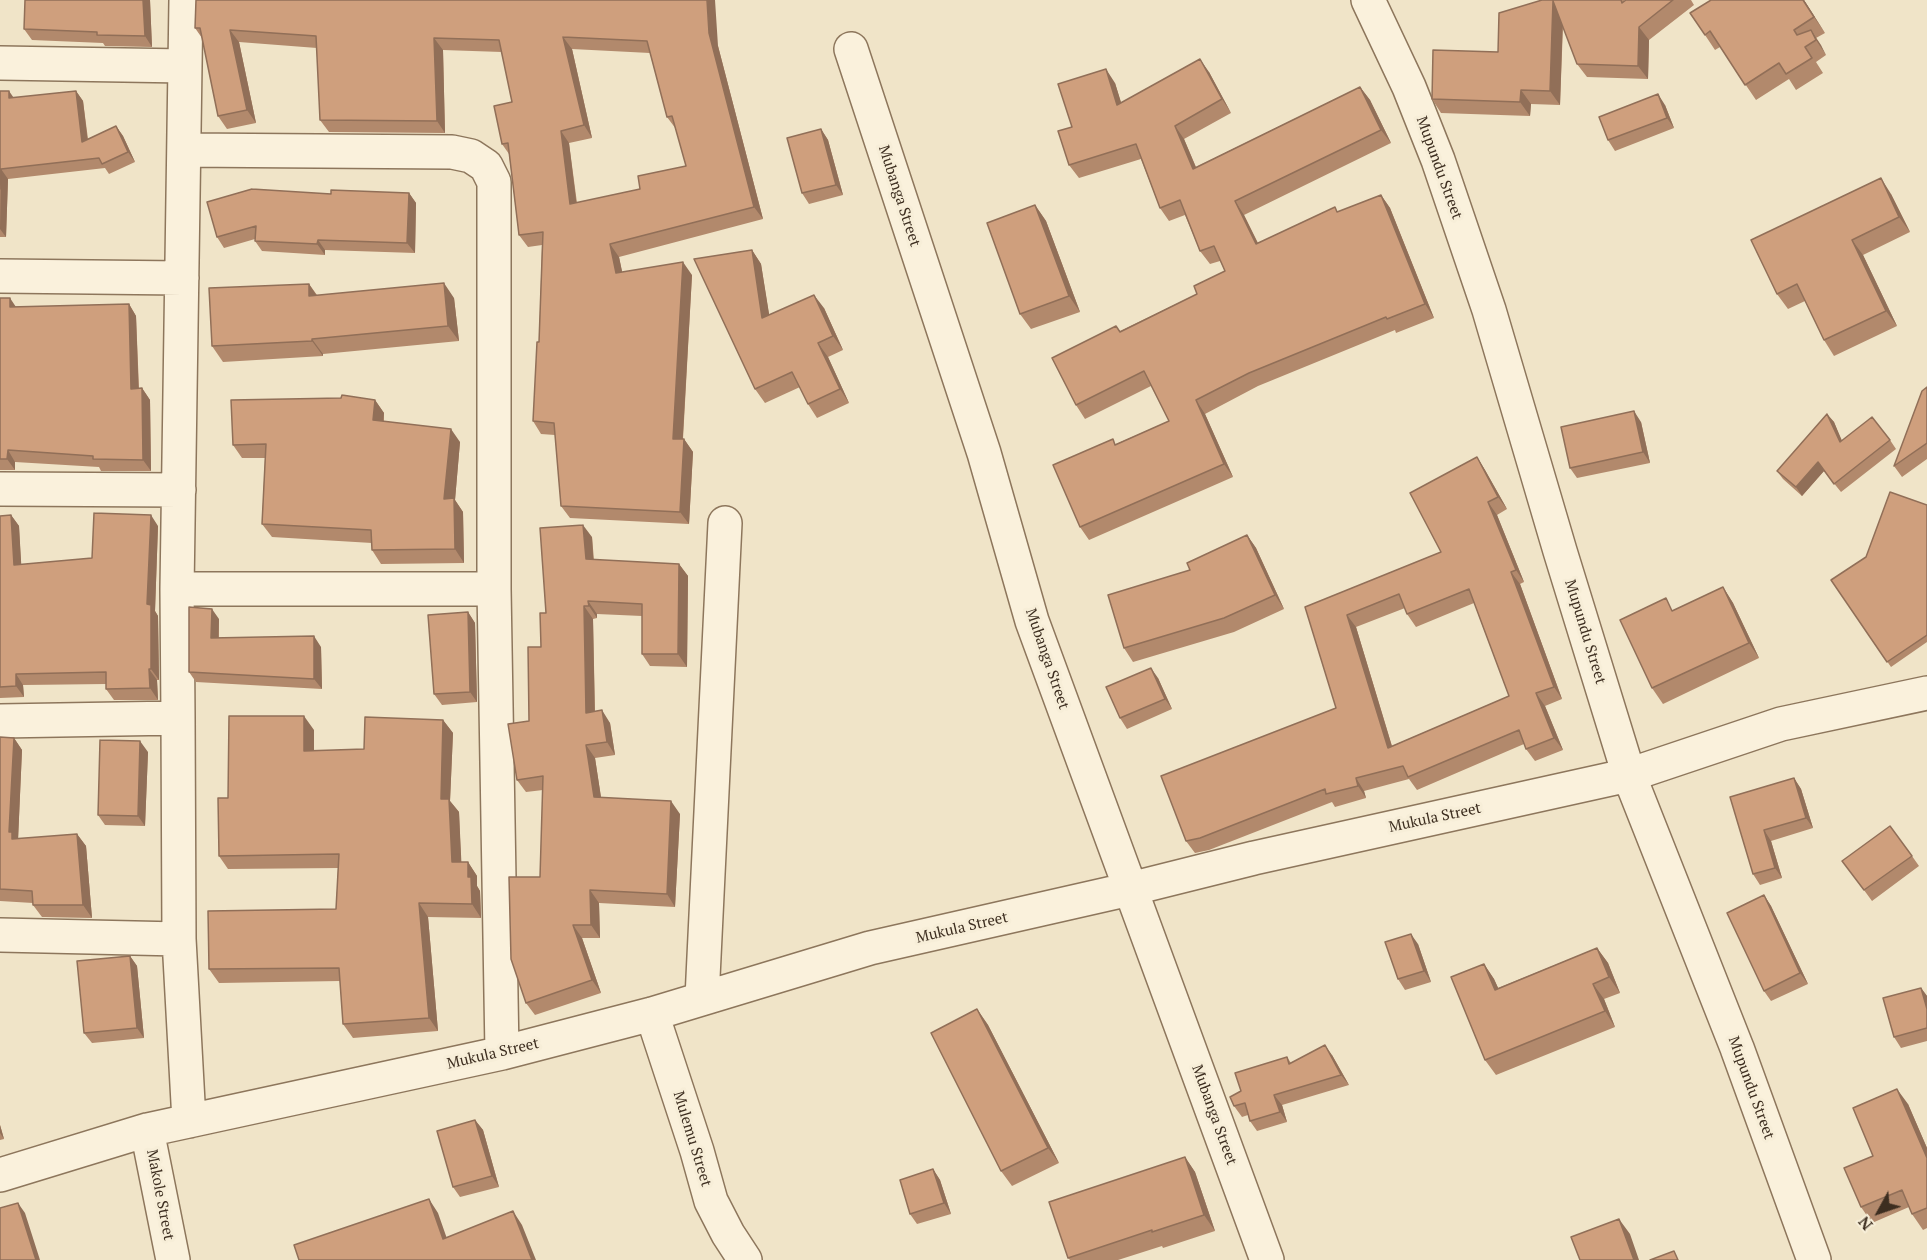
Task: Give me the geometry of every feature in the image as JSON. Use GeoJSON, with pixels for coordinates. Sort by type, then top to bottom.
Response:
{"type":"FeatureCollection","features":[{"type":"Feature","properties":{"kind":"street"},"geometry":{"type":"LineString","coordinates":[[186,0],[177,718],[179,939],[189,1120]]}},
{"type":"Feature","properties":{"kind":"street","name":"Mupundu Street"},"geometry":{"type":"LineString","coordinates":[[1368,0],[1409,87],[1438,160],[1485,299],[1629,775],[1737,1048],[1814,1260]]}},
{"type":"Feature","properties":{"kind":"street","name":"Mubanga Street"},"geometry":{"type":"LineString","coordinates":[[851,49],[984,453],[1032,621],[1267,1260]]}},
{"type":"Feature","properties":{"kind":"street"},"geometry":{"type":"LineString","coordinates":[[0,63],[185,66]]}},
{"type":"Feature","properties":{"kind":"street"},"geometry":{"type":"LineString","coordinates":[[184,150],[452,152],[471,156],[486,165],[494,182],[494,589],[502,1053]]}},
{"type":"Feature","properties":{"kind":"street"},"geometry":{"type":"LineString","coordinates":[[0,276],[182,278]]}},
{"type":"Feature","properties":{"kind":"street"},"geometry":{"type":"LineString","coordinates":[[0,489],[179,490]]}},
{"type":"Feature","properties":{"kind":"street"},"geometry":{"type":"LineString","coordinates":[[702,998],[725,523]]}},
{"type":"Feature","properties":{"kind":"street"},"geometry":{"type":"LineString","coordinates":[[177,589],[494,589]]}},
{"type":"Feature","properties":{"kind":"street","name":"Mukula Street"},"geometry":{"type":"LineString","coordinates":[[0,1175],[147,1130],[502,1053],[652,1014],[870,948],[1130,889],[1254,858],[1629,775],[1781,724],[1927,693]]}},
{"type":"Feature","properties":{"kind":"street"},"geometry":{"type":"LineString","coordinates":[[0,721],[177,718]]}},
{"type":"Feature","properties":{"kind":"street"},"geometry":{"type":"LineString","coordinates":[[0,935],[179,939]]}},
{"type":"Feature","properties":{"kind":"street","name":"Mulemu Street"},"geometry":{"type":"LineString","coordinates":[[652,1014],[711,1201],[745,1260]]}},
{"type":"Feature","properties":{"kind":"street","name":"Makole Street"},"geometry":{"type":"LineString","coordinates":[[147,1130],[173,1260]]}},
{"type":"Feature","properties":{"kind":"building"},"geometry":{"type":"Polygon","coordinates":[[[25,0],[143,0],[145,36],[24,29],[25,0]]]}},
{"type":"Feature","properties":{"kind":"building"},"geometry":{"type":"Polygon","coordinates":[[[196,0],[707,0],[709,33],[754,207],[610,244],[616,273],[683,262],[673,439],[684,439],[680,512],[561,506],[554,423],[533,421],[537,342],[539,342],[543,232],[519,235],[508,143],[502,144],[494,106],[512,102],[499,40],[434,38],[437,121],[320,120],[316,36],[230,30],[247,110],[218,116],[200,28],[195,28],[196,0]],[[563,37],[584,125],[561,131],[570,204],[640,189],[638,176],[686,166],[672,116],[667,117],[647,41],[563,37]]]}},
{"type":"Feature","properties":{"kind":"building"},"geometry":{"type":"Polygon","coordinates":[[[1542,0],[1621,0],[1622,3],[1626,0],[1673,0],[1639,27],[1638,66],[1577,64],[1553,1],[1550,91],[1521,90],[1520,102],[1432,99],[1433,50],[1498,52],[1499,13],[1542,0]]]}},
{"type":"Feature","properties":{"kind":"building"},"geometry":{"type":"Polygon","coordinates":[[[1711,0],[1803,0],[1814,17],[1794,30],[1797,35],[1811,30],[1816,40],[1805,47],[1812,58],[1786,74],[1779,63],[1745,85],[1710,31],[1705,35],[1690,13],[1711,0]]]}},
{"type":"Feature","properties":{"kind":"building"},"geometry":{"type":"Polygon","coordinates":[[[1200,59],[1222,99],[1175,126],[1193,169],[1360,87],[1381,130],[1235,201],[1256,244],[1335,207],[1337,212],[1381,195],[1425,304],[1387,319],[1386,317],[1249,373],[1196,400],[1224,464],[1080,527],[1053,465],[1113,439],[1115,445],[1169,421],[1144,371],[1076,405],[1052,358],[1116,326],[1120,332],[1197,294],[1194,286],[1225,271],[1214,246],[1200,251],[1180,200],[1160,208],[1136,144],[1069,165],[1058,131],[1072,127],[1058,84],[1106,69],[1117,105],[1200,59]]]}},
{"type":"Feature","properties":{"kind":"building"},"geometry":{"type":"Polygon","coordinates":[[[0,91],[9,91],[9,98],[76,91],[82,142],[116,126],[128,152],[102,164],[99,158],[1,169],[0,189],[0,91]]]}},
{"type":"Feature","properties":{"kind":"building"},"geometry":{"type":"Polygon","coordinates":[[[1658,94],[1667,118],[1608,140],[1599,117],[1658,94]]]}},
{"type":"Feature","properties":{"kind":"building"},"geometry":{"type":"Polygon","coordinates":[[[821,129],[836,185],[802,193],[787,138],[821,129]]]}},
{"type":"Feature","properties":{"kind":"building"},"geometry":{"type":"Polygon","coordinates":[[[1881,178],[1899,217],[1852,240],[1886,311],[1824,340],[1797,284],[1777,294],[1751,240],[1881,178]]]}},
{"type":"Feature","properties":{"kind":"building"},"geometry":{"type":"Polygon","coordinates":[[[252,189],[331,194],[331,190],[409,193],[407,243],[318,240],[317,244],[255,241],[256,226],[217,237],[207,202],[252,189]]]}},
{"type":"Feature","properties":{"kind":"building"},"geometry":{"type":"Polygon","coordinates":[[[1035,205],[1069,296],[1020,314],[987,223],[1035,205]]]}},
{"type":"Feature","properties":{"kind":"building"},"geometry":{"type":"Polygon","coordinates":[[[752,250],[762,318],[814,295],[833,336],[818,343],[840,389],[808,404],[792,372],[755,389],[694,259],[752,250]]]}},
{"type":"Feature","properties":{"kind":"building"},"geometry":{"type":"Polygon","coordinates":[[[444,283],[448,326],[312,339],[312,341],[212,346],[209,288],[309,284],[309,296],[444,283]]]}},
{"type":"Feature","properties":{"kind":"building"},"geometry":{"type":"Polygon","coordinates":[[[0,298],[10,298],[10,307],[129,304],[131,389],[142,388],[143,460],[93,459],[93,456],[8,450],[7,459],[0,459],[0,298]]]}},
{"type":"Feature","properties":{"kind":"building"},"geometry":{"type":"Polygon","coordinates":[[[1927,387],[1927,443],[1894,466],[1922,391],[1927,387]]]}},
{"type":"Feature","properties":{"kind":"building"},"geometry":{"type":"Polygon","coordinates":[[[342,395],[375,400],[373,420],[451,429],[444,499],[454,498],[455,549],[372,550],[371,530],[262,524],[266,444],[233,445],[231,400],[341,398],[342,395]]]}},
{"type":"Feature","properties":{"kind":"building"},"geometry":{"type":"Polygon","coordinates":[[[1634,411],[1643,452],[1570,468],[1561,427],[1634,411]]]}},
{"type":"Feature","properties":{"kind":"building"},"geometry":{"type":"Polygon","coordinates":[[[1827,414],[1840,442],[1872,417],[1890,440],[1834,484],[1818,462],[1796,487],[1777,471],[1827,414]]]}},
{"type":"Feature","properties":{"kind":"building"},"geometry":{"type":"Polygon","coordinates":[[[1477,457],[1498,497],[1488,502],[1516,570],[1511,572],[1554,687],[1536,693],[1554,738],[1526,749],[1519,730],[1408,777],[1403,766],[1356,778],[1358,786],[1326,794],[1325,789],[1200,838],[1186,841],[1161,776],[1336,708],[1305,607],[1441,552],[1410,493],[1477,457]],[[1469,589],[1407,614],[1399,594],[1347,615],[1388,748],[1509,696],[1469,589]]]}},
{"type":"Feature","properties":{"kind":"building"},"geometry":{"type":"Polygon","coordinates":[[[1890,492],[1927,505],[1927,635],[1887,662],[1831,580],[1866,557],[1890,492]]]}},
{"type":"Feature","properties":{"kind":"building"},"geometry":{"type":"Polygon","coordinates":[[[94,513],[151,515],[147,604],[151,605],[150,688],[106,689],[106,672],[16,674],[16,686],[0,687],[0,516],[11,515],[14,565],[92,558],[94,513]]]}},
{"type":"Feature","properties":{"kind":"building"},"geometry":{"type":"Polygon","coordinates":[[[583,525],[586,559],[679,564],[678,654],[642,654],[642,604],[588,601],[589,606],[584,606],[586,713],[602,710],[607,742],[586,745],[594,797],[671,801],[667,894],[590,890],[591,925],[573,925],[592,980],[526,1003],[511,959],[509,877],[540,877],[543,776],[517,780],[508,724],[529,721],[528,647],[541,647],[540,613],[546,613],[540,528],[583,525]]]}},
{"type":"Feature","properties":{"kind":"building"},"geometry":{"type":"Polygon","coordinates":[[[1247,535],[1275,595],[1224,618],[1124,648],[1108,595],[1190,570],[1187,563],[1247,535]]]}},
{"type":"Feature","properties":{"kind":"building"},"geometry":{"type":"Polygon","coordinates":[[[1723,587],[1749,643],[1652,688],[1620,620],[1666,598],[1672,611],[1723,587]]]}},
{"type":"Feature","properties":{"kind":"building"},"geometry":{"type":"Polygon","coordinates":[[[189,607],[212,609],[211,638],[314,636],[314,679],[189,672],[189,607]]]}},
{"type":"Feature","properties":{"kind":"building"},"geometry":{"type":"Polygon","coordinates":[[[468,612],[470,692],[434,694],[428,615],[468,612]]]}},
{"type":"Feature","properties":{"kind":"building"},"geometry":{"type":"Polygon","coordinates":[[[1151,668],[1165,699],[1120,718],[1106,687],[1151,668]]]}},
{"type":"Feature","properties":{"kind":"building"},"geometry":{"type":"Polygon","coordinates":[[[229,716],[304,716],[304,751],[364,749],[365,717],[443,720],[441,799],[449,799],[452,862],[468,862],[472,904],[419,903],[429,1018],[343,1024],[339,968],[209,969],[208,911],[336,909],[339,854],[219,856],[218,798],[228,798],[229,716]]]}},
{"type":"Feature","properties":{"kind":"building"},"geometry":{"type":"Polygon","coordinates":[[[0,737],[14,738],[9,832],[12,832],[12,839],[77,834],[83,905],[33,905],[32,891],[0,889],[0,737]]]}},
{"type":"Feature","properties":{"kind":"building"},"geometry":{"type":"Polygon","coordinates":[[[100,740],[140,741],[138,816],[98,815],[100,740]]]}},
{"type":"Feature","properties":{"kind":"building"},"geometry":{"type":"Polygon","coordinates":[[[1794,778],[1806,818],[1764,830],[1775,868],[1753,874],[1730,797],[1794,778]]]}},
{"type":"Feature","properties":{"kind":"building"},"geometry":{"type":"Polygon","coordinates":[[[1890,826],[1912,856],[1864,890],[1842,861],[1890,826]]]}},
{"type":"Feature","properties":{"kind":"building"},"geometry":{"type":"Polygon","coordinates":[[[1764,895],[1800,973],[1764,991],[1727,913],[1764,895]]]}},
{"type":"Feature","properties":{"kind":"building"},"geometry":{"type":"Polygon","coordinates":[[[1411,934],[1424,971],[1398,979],[1385,942],[1411,934]]]}},
{"type":"Feature","properties":{"kind":"building"},"geometry":{"type":"Polygon","coordinates":[[[1597,948],[1609,977],[1593,984],[1605,1011],[1485,1060],[1451,977],[1484,964],[1495,990],[1597,948]]]}},
{"type":"Feature","properties":{"kind":"building"},"geometry":{"type":"Polygon","coordinates":[[[130,956],[137,1028],[84,1033],[77,961],[130,956]]]}},
{"type":"Feature","properties":{"kind":"building"},"geometry":{"type":"Polygon","coordinates":[[[1921,988],[1927,1009],[1927,1028],[1894,1037],[1883,998],[1921,988]]]}},
{"type":"Feature","properties":{"kind":"building"},"geometry":{"type":"Polygon","coordinates":[[[977,1009],[1048,1148],[1001,1171],[931,1033],[977,1009]]]}},
{"type":"Feature","properties":{"kind":"building"},"geometry":{"type":"Polygon","coordinates":[[[1325,1045],[1341,1075],[1274,1095],[1280,1112],[1250,1121],[1245,1103],[1234,1106],[1230,1097],[1241,1091],[1235,1073],[1287,1057],[1289,1064],[1325,1045]]]}},
{"type":"Feature","properties":{"kind":"building"},"geometry":{"type":"Polygon","coordinates":[[[1897,1089],[1927,1158],[1927,1208],[1912,1214],[1902,1190],[1861,1207],[1844,1168],[1873,1156],[1853,1108],[1897,1089]]]}},
{"type":"Feature","properties":{"kind":"building"},"geometry":{"type":"Polygon","coordinates":[[[475,1120],[492,1176],[453,1187],[437,1131],[475,1120]]]}},
{"type":"Feature","properties":{"kind":"building"},"geometry":{"type":"Polygon","coordinates":[[[1185,1157],[1204,1215],[1068,1258],[1049,1202],[1185,1157]]]}},
{"type":"Feature","properties":{"kind":"building"},"geometry":{"type":"Polygon","coordinates":[[[933,1169],[944,1203],[910,1214],[900,1180],[933,1169]]]}},
{"type":"Feature","properties":{"kind":"building"},"geometry":{"type":"Polygon","coordinates":[[[429,1199],[443,1239],[513,1211],[532,1260],[299,1260],[294,1245],[429,1199]]]}},
{"type":"Feature","properties":{"kind":"building"},"geometry":{"type":"Polygon","coordinates":[[[18,1203],[36,1260],[0,1260],[0,1208],[18,1203]]]}},
{"type":"Feature","properties":{"kind":"building"},"geometry":{"type":"Polygon","coordinates":[[[1619,1219],[1634,1260],[1580,1260],[1571,1237],[1619,1219]]]}},
{"type":"Feature","properties":{"kind":"building"},"geometry":{"type":"Polygon","coordinates":[[[1674,1251],[1678,1260],[1650,1260],[1674,1251]]]}}]}
